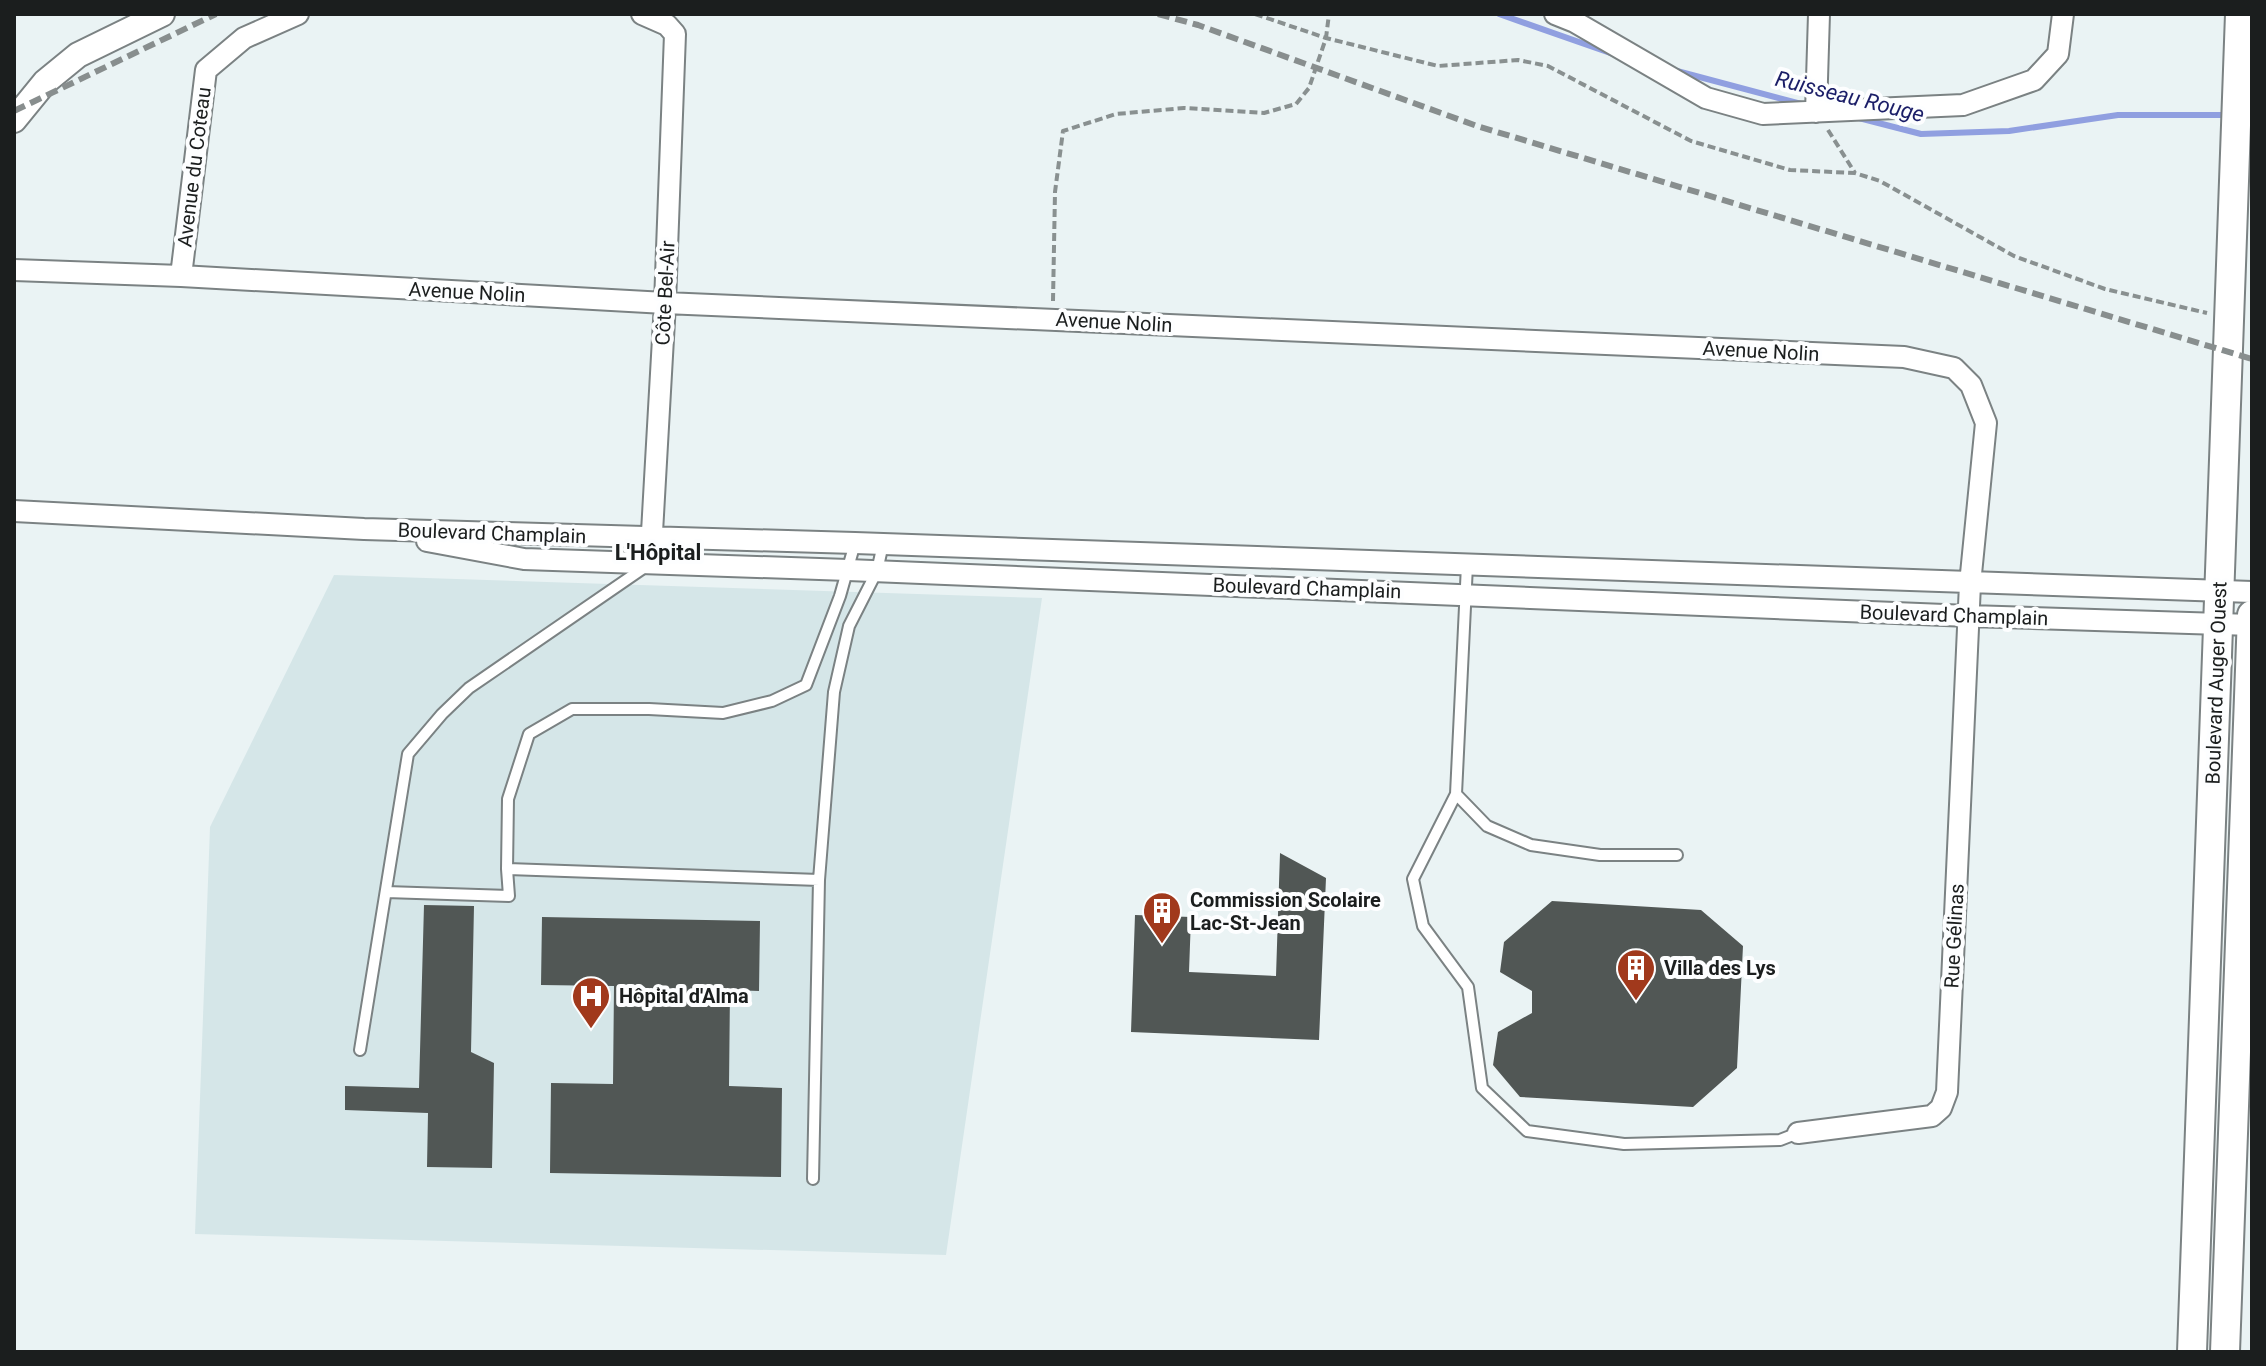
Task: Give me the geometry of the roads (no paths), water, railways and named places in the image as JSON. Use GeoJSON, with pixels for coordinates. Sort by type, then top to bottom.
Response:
{"type":"FeatureCollection","features":[{"type":"Feature","properties":{"kind":"main road","name":"Boulevard Auger Ouest"},"geometry":{"type":"LineString","coordinates":[[2192,1352],[2240,14]]}},
{"type":"Feature","properties":{"kind":"main road","name":"Boulevard Auger Ouest"},"geometry":{"type":"LineString","coordinates":[[2225,1352],[2252,622]]}},
{"type":"Feature","properties":{"kind":"main road"},"geometry":{"type":"LineString","coordinates":[[2207,952],[2241,952]]}},
{"type":"Feature","properties":{"kind":"main road"},"geometry":{"type":"LineString","coordinates":[[2202,1118],[2234,1120]]}},
{"type":"Feature","properties":{"kind":"main road"},"geometry":{"type":"LineString","coordinates":[[2195,1283],[2228,1281]]}},
{"type":"Feature","properties":{"kind":"street"},"geometry":{"type":"LineString","coordinates":[[14,120],[45,82],[78,55],[162,14]]}},
{"type":"Feature","properties":{"kind":"street","name":"Avenue du Coteau"},"geometry":{"type":"LineString","coordinates":[[181,276],[206,70],[244,38],[298,14]]}},
{"type":"Feature","properties":{"kind":"street","name":"Côte Bel-Air"},"geometry":{"type":"LineString","coordinates":[[642,14],[667,25],[675,34],[665,303],[650,563]]}},
{"type":"Feature","properties":{"kind":"street"},"geometry":{"type":"LineString","coordinates":[[1555,14],[1575,18],[1706,98],[1763,114],[1963,105],[2034,80],[2058,54],[2063,14]]}},
{"type":"Feature","properties":{"kind":"street"},"geometry":{"type":"LineString","coordinates":[[1816,112],[1819,14]]}},
{"type":"Feature","properties":{"kind":"street","name":"Avenue Nolin"},"geometry":{"type":"LineString","coordinates":[[14,270],[181,276],[665,303],[1904,357],[1954,368],[1971,385],[1986,423],[1969,616]]}},
{"type":"Feature","properties":{"kind":"street","name":"Boulevard Champlain"},"geometry":{"type":"LineString","coordinates":[[14,511],[364,529],[2252,592]]}},
{"type":"Feature","properties":{"kind":"street","name":"Boulevard Champlain"},"geometry":{"type":"LineString","coordinates":[[364,529],[524,559],[1969,616],[2219,624],[2252,622]]}},
{"type":"Feature","properties":{"kind":"street","name":"Rue Gélinas"},"geometry":{"type":"LineString","coordinates":[[1798,1133],[1932,1116],[1941,1108],[1947,1092],[1969,616]]}},
{"type":"Feature","properties":{"kind":"lane"},"geometry":{"type":"LineString","coordinates":[[386,892],[509,896],[508,799],[529,734],[572,709],[723,713],[772,701],[806,685],[855,543]]}},
{"type":"Feature","properties":{"kind":"lane"},"geometry":{"type":"LineString","coordinates":[[813,1179],[819,880],[834,692],[849,626],[877,571],[883,544]]}},
{"type":"Feature","properties":{"kind":"lane"},"geometry":{"type":"LineString","coordinates":[[360,1050],[408,754],[469,688],[650,563]]}},
{"type":"Feature","properties":{"kind":"lane"},"geometry":{"type":"LineString","coordinates":[[1467,565],[1456,794],[1413,879],[1423,926],[1468,987],[1482,1088],[1527,1131],[1541,1133],[1624,1144],[1780,1140],[1798,1133]]}},
{"type":"Feature","properties":{"kind":"lane"},"geometry":{"type":"LineString","coordinates":[[1456,794],[1487,826],[1531,845],[1600,855],[1677,855]]}},
{"type":"Feature","properties":{"kind":"lane"},"geometry":{"type":"LineString","coordinates":[[507,869],[819,880]]}},
{"type":"Feature","properties":{"kind":"waterway","name":"Ruisseau Rouge"},"geometry":{"type":"LineString","coordinates":[[1499,14],[1616,55]]}},
{"type":"Feature","properties":{"kind":"waterway","name":"Ruisseau Rouge"},"geometry":{"type":"LineString","coordinates":[[1677,71],[1805,105]]}},
{"type":"Feature","properties":{"kind":"waterway","name":"Ruisseau Rouge"},"geometry":{"type":"LineString","coordinates":[[1855,117],[1921,134],[2009,131],[2118,115],[2228,115]]}},
{"type":"Feature","properties":{"kind":"railway"},"geometry":{"type":"LineString","coordinates":[[14,111],[216,14]]}},
{"type":"Feature","properties":{"kind":"railway"},"geometry":{"type":"LineString","coordinates":[[1158,14],[1198,25],[1477,126],[2252,359]]}},
{"type":"Feature","properties":{"kind":"place","name":"Commission Scolaire Lac-St-Jean"},"geometry":{"type":"Point","coordinates":[1162,945]}},
{"type":"Feature","properties":{"kind":"place","name":"Villa des Lys"},"geometry":{"type":"Point","coordinates":[1636,1002]}},
{"type":"Feature","properties":{"kind":"place","name":"Hôpital d'Alma"},"geometry":{"type":"Point","coordinates":[591,1030]}},
{"type":"Feature","properties":{"kind":"district","name":"L'Hôpital"},"geometry":{"type":"Point","coordinates":[658,552]}}]}
